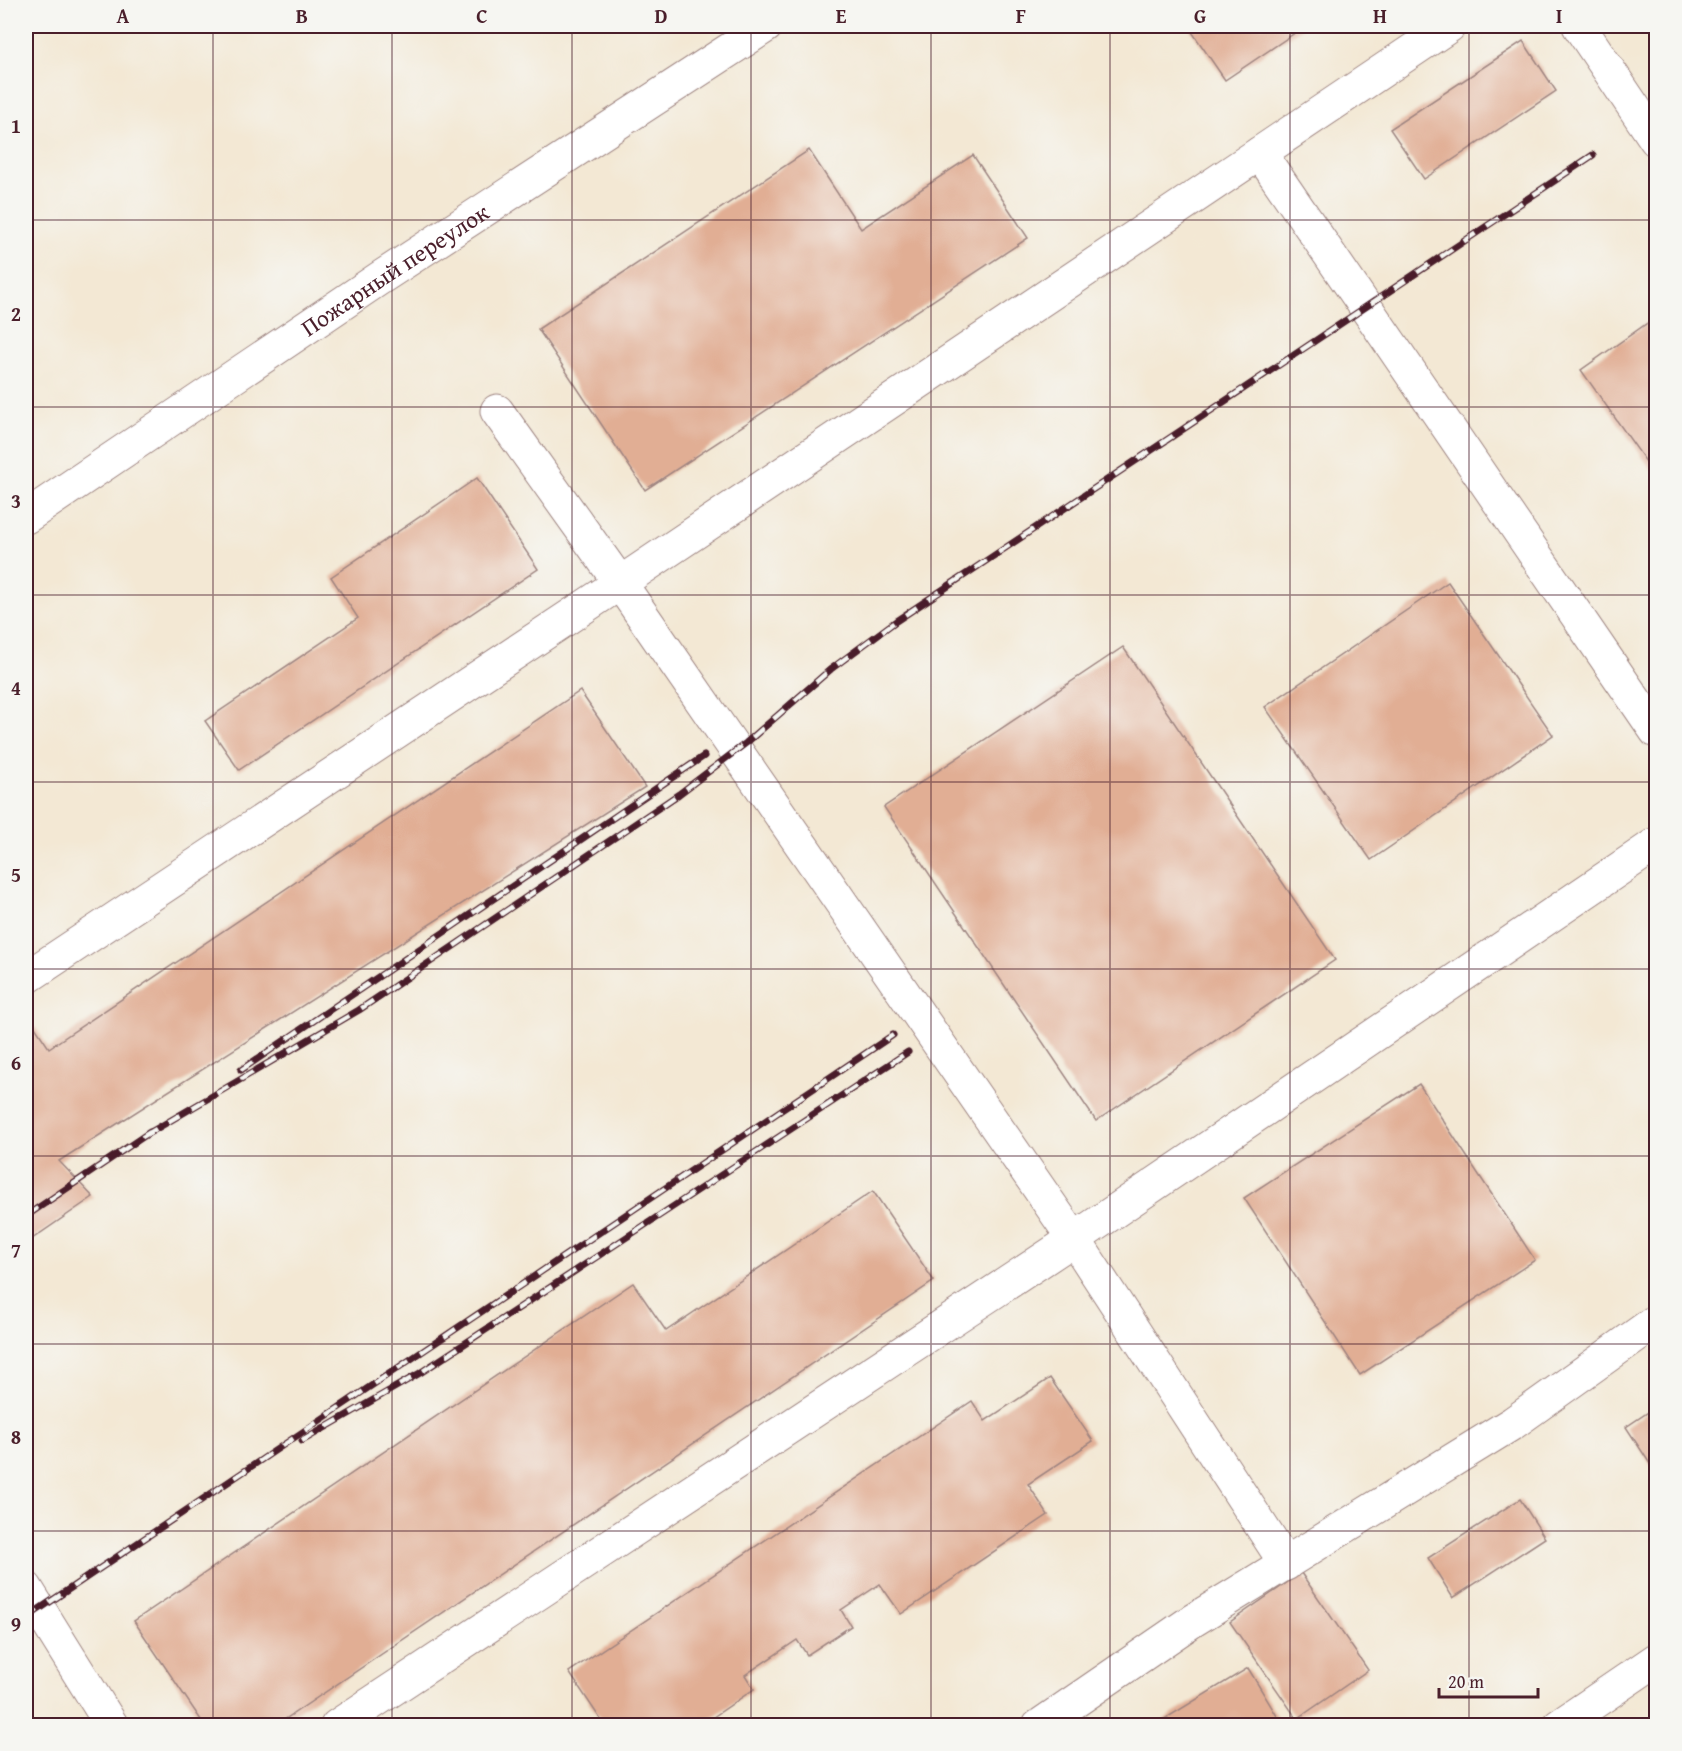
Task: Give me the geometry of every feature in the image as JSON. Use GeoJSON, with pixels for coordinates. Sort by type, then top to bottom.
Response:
{"type":"FeatureCollection","features":[{"type":"Feature","properties":{"kind":"street","name":"Пожарный переулок"},"geometry":{"type":"LineString","coordinates":[[26,517],[380,278],[766,26]]}},
{"type":"Feature","properties":{"kind":"street"},"geometry":{"type":"LineString","coordinates":[[26,978],[1449,26]]}},
{"type":"Feature","properties":{"kind":"street"},"geometry":{"type":"LineString","coordinates":[[1579,26],[1656,140]]}},
{"type":"Feature","properties":{"kind":"street"},"geometry":{"type":"LineString","coordinates":[[1260,153],[1656,731]]}},
{"type":"Feature","properties":{"kind":"street"},"geometry":{"type":"LineString","coordinates":[[497,411],[620,582],[1074,1239],[1286,1564]]}},
{"type":"Feature","properties":{"kind":"street"},"geometry":{"type":"LineString","coordinates":[[338,1725],[1074,1239],[1656,844]]}},
{"type":"Feature","properties":{"kind":"street"},"geometry":{"type":"LineString","coordinates":[[1039,1725],[1192,1621],[1513,1423],[1656,1322]]}},
{"type":"Feature","properties":{"kind":"street"},"geometry":{"type":"LineString","coordinates":[[26,1587],[112,1725]]}},
{"type":"Feature","properties":{"kind":"street"},"geometry":{"type":"LineString","coordinates":[[1559,1725],[1656,1660]]}},
{"type":"Feature","properties":{"kind":"building"},"geometry":{"type":"Polygon","coordinates":[[[1188,26],[1305,26],[1225,80],[1188,26]]]}},
{"type":"Feature","properties":{"kind":"building"},"geometry":{"type":"Polygon","coordinates":[[[1523,41],[1556,91],[1424,179],[1390,129],[1523,41]]]}},
{"type":"Feature","properties":{"kind":"building"},"geometry":{"type":"Polygon","coordinates":[[[809,150],[861,229],[973,155],[1028,238],[645,490],[538,329],[809,150]]]}},
{"type":"Feature","properties":{"kind":"building"},"geometry":{"type":"Polygon","coordinates":[[[1656,317],[1656,476],[1581,370],[1656,317]]]}},
{"type":"Feature","properties":{"kind":"building"},"geometry":{"type":"Polygon","coordinates":[[[477,478],[538,569],[239,770],[205,721],[358,618],[331,577],[477,478]]]}},
{"type":"Feature","properties":{"kind":"building"},"geometry":{"type":"Polygon","coordinates":[[[1448,582],[1553,735],[1371,860],[1265,707],[1448,582]]]}},
{"type":"Feature","properties":{"kind":"building"},"geometry":{"type":"Polygon","coordinates":[[[1123,647],[1335,960],[1096,1121],[884,807],[1123,647]]]}},
{"type":"Feature","properties":{"kind":"building"},"geometry":{"type":"Polygon","coordinates":[[[580,691],[645,787],[59,1161],[93,1197],[26,1243],[26,1034],[35,1027],[49,1048],[580,691]]]}},
{"type":"Feature","properties":{"kind":"building"},"geometry":{"type":"Polygon","coordinates":[[[1419,1084],[1535,1260],[1360,1375],[1244,1198],[1419,1084]]]}},
{"type":"Feature","properties":{"kind":"building"},"geometry":{"type":"Polygon","coordinates":[[[873,1191],[934,1281],[275,1726],[205,1726],[134,1621],[633,1283],[666,1331],[873,1191]]]}},
{"type":"Feature","properties":{"kind":"building"},"geometry":{"type":"Polygon","coordinates":[[[1050,1378],[1093,1441],[1028,1484],[1048,1515],[901,1614],[880,1584],[841,1610],[851,1626],[807,1655],[797,1640],[745,1675],[754,1689],[700,1726],[605,1726],[569,1672],[972,1401],[985,1421],[1050,1378]]]}},
{"type":"Feature","properties":{"kind":"building"},"geometry":{"type":"Polygon","coordinates":[[[1656,1407],[1656,1473],[1626,1427],[1656,1407]]]}},
{"type":"Feature","properties":{"kind":"building"},"geometry":{"type":"Polygon","coordinates":[[[1520,1499],[1545,1538],[1453,1598],[1428,1558],[1520,1499]]]}},
{"type":"Feature","properties":{"kind":"building"},"geometry":{"type":"Polygon","coordinates":[[[1301,1573],[1368,1670],[1297,1719],[1230,1622],[1301,1573]]]}},
{"type":"Feature","properties":{"kind":"building"},"geometry":{"type":"Polygon","coordinates":[[[1248,1668],[1283,1726],[1153,1726],[1248,1668]]]}},
{"type":"Feature","properties":{"kind":"railway"},"geometry":{"type":"LineString","coordinates":[[144,1136],[359,1010],[679,794],[746,743],[831,669],[896,621],[1593,155]]}},
{"type":"Feature","properties":{"kind":"railway"},"geometry":{"type":"LineString","coordinates":[[241,1070],[704,756]]}},
{"type":"Feature","properties":{"kind":"railway"},"geometry":{"type":"LineString","coordinates":[[26,1618],[893,1035]]}},
{"type":"Feature","properties":{"kind":"railway"},"geometry":{"type":"LineString","coordinates":[[302,1441],[420,1373],[908,1052]]}},
{"type":"Feature","properties":{"kind":"railway"},"geometry":{"type":"LineString","coordinates":[[26,1216],[150,1132]]}}]}
